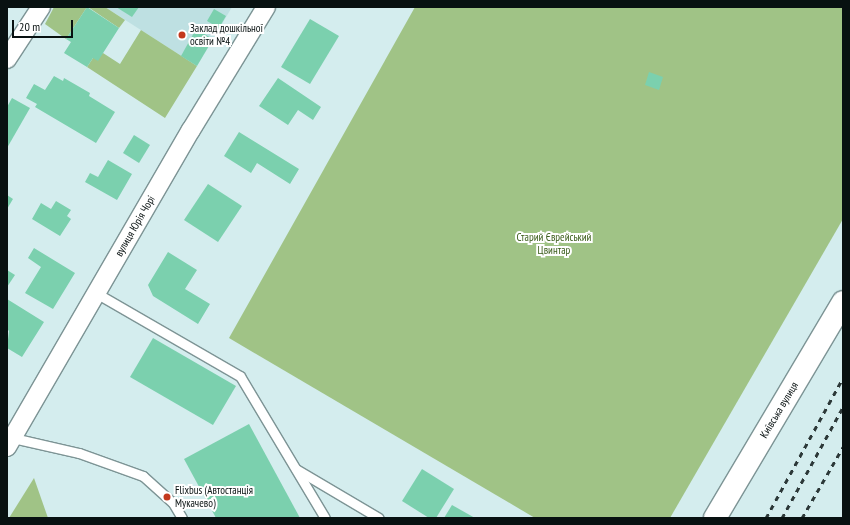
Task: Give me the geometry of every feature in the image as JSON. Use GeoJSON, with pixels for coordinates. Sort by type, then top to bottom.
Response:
{"type":"FeatureCollection","features":[{"type":"Feature","properties":{"kind":"street"},"geometry":{"type":"LineString","coordinates":[[7,59],[41,7]]}},
{"type":"Feature","properties":{"kind":"street","name":"вулиця Юрія Чорі"},"geometry":{"type":"LineString","coordinates":[[10,442],[96,293],[266,7]]}},
{"type":"Feature","properties":{"kind":"street","name":"Київська вулиця"},"geometry":{"type":"LineString","coordinates":[[715,518],[843,302]]}},
{"type":"Feature","properties":{"kind":"lane"},"geometry":{"type":"LineString","coordinates":[[96,293],[240,376],[325,518]]}},
{"type":"Feature","properties":{"kind":"lane"},"geometry":{"type":"LineString","coordinates":[[10,442],[79,453],[143,476],[173,502],[182,518]]}},
{"type":"Feature","properties":{"kind":"lane"},"geometry":{"type":"LineString","coordinates":[[295,468],[379,518]]}},
{"type":"Feature","properties":{"kind":"shaded area","name":"Заклад дошкільної освіти №4"},"geometry":{"type":"Polygon","coordinates":[[[105,7],[232,7],[197,66],[105,7]]]}},
{"type":"Feature","properties":{"kind":"green space"},"geometry":{"type":"Polygon","coordinates":[[[54,7],[87,7],[66,39],[45,24],[54,7]]]}},
{"type":"Feature","properties":{"kind":"green space"},"geometry":{"type":"Polygon","coordinates":[[[88,7],[105,7],[125,20],[119,28],[88,7]]]}},
{"type":"Feature","properties":{"kind":"green space","name":"Старий Єврейський Цвинтар"},"geometry":{"type":"Polygon","coordinates":[[[415,7],[843,7],[843,219],[670,518],[535,518],[229,338],[415,7]]]}},
{"type":"Feature","properties":{"kind":"green space"},"geometry":{"type":"Polygon","coordinates":[[[141,30],[197,66],[165,118],[87,67],[93,58],[103,53],[120,64],[141,30]]]}},
{"type":"Feature","properties":{"kind":"green space"},"geometry":{"type":"Polygon","coordinates":[[[34,478],[48,518],[9,518],[34,478]]]}},
{"type":"Feature","properties":{"kind":"building"},"geometry":{"type":"Polygon","coordinates":[[[87,7],[119,28],[98,61],[93,58],[87,67],[64,53],[71,42],[66,39],[87,7]]]}},
{"type":"Feature","properties":{"kind":"building"},"geometry":{"type":"Polygon","coordinates":[[[116,7],[139,7],[132,17],[116,7]]]}},
{"type":"Feature","properties":{"kind":"building"},"geometry":{"type":"Polygon","coordinates":[[[214,9],[226,16],[219,28],[207,21],[214,9]]]}},
{"type":"Feature","properties":{"kind":"building"},"geometry":{"type":"Polygon","coordinates":[[[310,19],[339,36],[310,84],[281,67],[310,19]]]}},
{"type":"Feature","properties":{"kind":"building"},"geometry":{"type":"Polygon","coordinates":[[[196,29],[213,39],[197,66],[181,56],[196,29]]]}},
{"type":"Feature","properties":{"kind":"building"},"geometry":{"type":"Polygon","coordinates":[[[649,72],[663,77],[659,90],[645,85],[649,72]]]}},
{"type":"Feature","properties":{"kind":"building"},"geometry":{"type":"Polygon","coordinates":[[[54,76],[63,81],[64,78],[90,93],[89,96],[115,112],[96,143],[35,107],[37,104],[26,98],[34,84],[45,90],[54,76]]]}},
{"type":"Feature","properties":{"kind":"building"},"geometry":{"type":"Polygon","coordinates":[[[278,78],[321,107],[313,120],[298,110],[288,125],[259,106],[278,78]]]}},
{"type":"Feature","properties":{"kind":"building"},"geometry":{"type":"Polygon","coordinates":[[[12,98],[30,108],[7,148],[7,107],[12,98]]]}},
{"type":"Feature","properties":{"kind":"building"},"geometry":{"type":"Polygon","coordinates":[[[239,132],[299,169],[290,184],[257,163],[251,173],[224,156],[239,132]]]}},
{"type":"Feature","properties":{"kind":"building"},"geometry":{"type":"Polygon","coordinates":[[[134,135],[150,145],[139,163],[123,153],[134,135]]]}},
{"type":"Feature","properties":{"kind":"building"},"geometry":{"type":"Polygon","coordinates":[[[108,160],[132,174],[117,200],[85,182],[90,173],[98,177],[108,160]]]}},
{"type":"Feature","properties":{"kind":"building"},"geometry":{"type":"Polygon","coordinates":[[[208,184],[242,206],[218,242],[184,220],[208,184]]]}},
{"type":"Feature","properties":{"kind":"building"},"geometry":{"type":"Polygon","coordinates":[[[7,195],[13,199],[7,209],[7,195]]]}},
{"type":"Feature","properties":{"kind":"building"},"geometry":{"type":"Polygon","coordinates":[[[56,201],[71,210],[67,216],[71,219],[60,236],[32,219],[41,203],[51,209],[56,201]]]}},
{"type":"Feature","properties":{"kind":"building"},"geometry":{"type":"Polygon","coordinates":[[[34,248],[75,273],[53,309],[25,293],[41,267],[28,258],[34,248]]]}},
{"type":"Feature","properties":{"kind":"building"},"geometry":{"type":"Polygon","coordinates":[[[168,252],[197,270],[185,289],[210,304],[198,324],[153,296],[148,285],[168,252]]]}},
{"type":"Feature","properties":{"kind":"building"},"geometry":{"type":"Polygon","coordinates":[[[7,270],[15,275],[7,287],[7,270]]]}},
{"type":"Feature","properties":{"kind":"building"},"geometry":{"type":"Polygon","coordinates":[[[7,299],[44,322],[22,357],[7,348],[9,331],[7,329],[7,299]]]}},
{"type":"Feature","properties":{"kind":"building"},"geometry":{"type":"Polygon","coordinates":[[[153,338],[236,386],[213,425],[130,377],[153,338]]]}},
{"type":"Feature","properties":{"kind":"building"},"geometry":{"type":"Polygon","coordinates":[[[249,424],[300,518],[216,518],[184,459],[249,424]]]}},
{"type":"Feature","properties":{"kind":"building"},"geometry":{"type":"Polygon","coordinates":[[[422,469],[454,489],[436,518],[429,518],[402,501],[422,469]]]}},
{"type":"Feature","properties":{"kind":"building"},"geometry":{"type":"Polygon","coordinates":[[[452,505],[475,518],[444,518],[452,505]]]}},
{"type":"Feature","properties":{"kind":"railway"},"geometry":{"type":"LineString","coordinates":[[766,518],[843,378]]}},
{"type":"Feature","properties":{"kind":"railway"},"geometry":{"type":"LineString","coordinates":[[782,518],[843,407]]}},
{"type":"Feature","properties":{"kind":"railway"},"geometry":{"type":"LineString","coordinates":[[802,518],[843,447]]}},
{"type":"Feature","properties":{"kind":"place","name":"Заклад дошкільної освіти №4"},"geometry":{"type":"Point","coordinates":[182,35]}},
{"type":"Feature","properties":{"kind":"place","name":"Flixbus (Автостанція Мукачево)"},"geometry":{"type":"Point","coordinates":[167,497]}}]}
